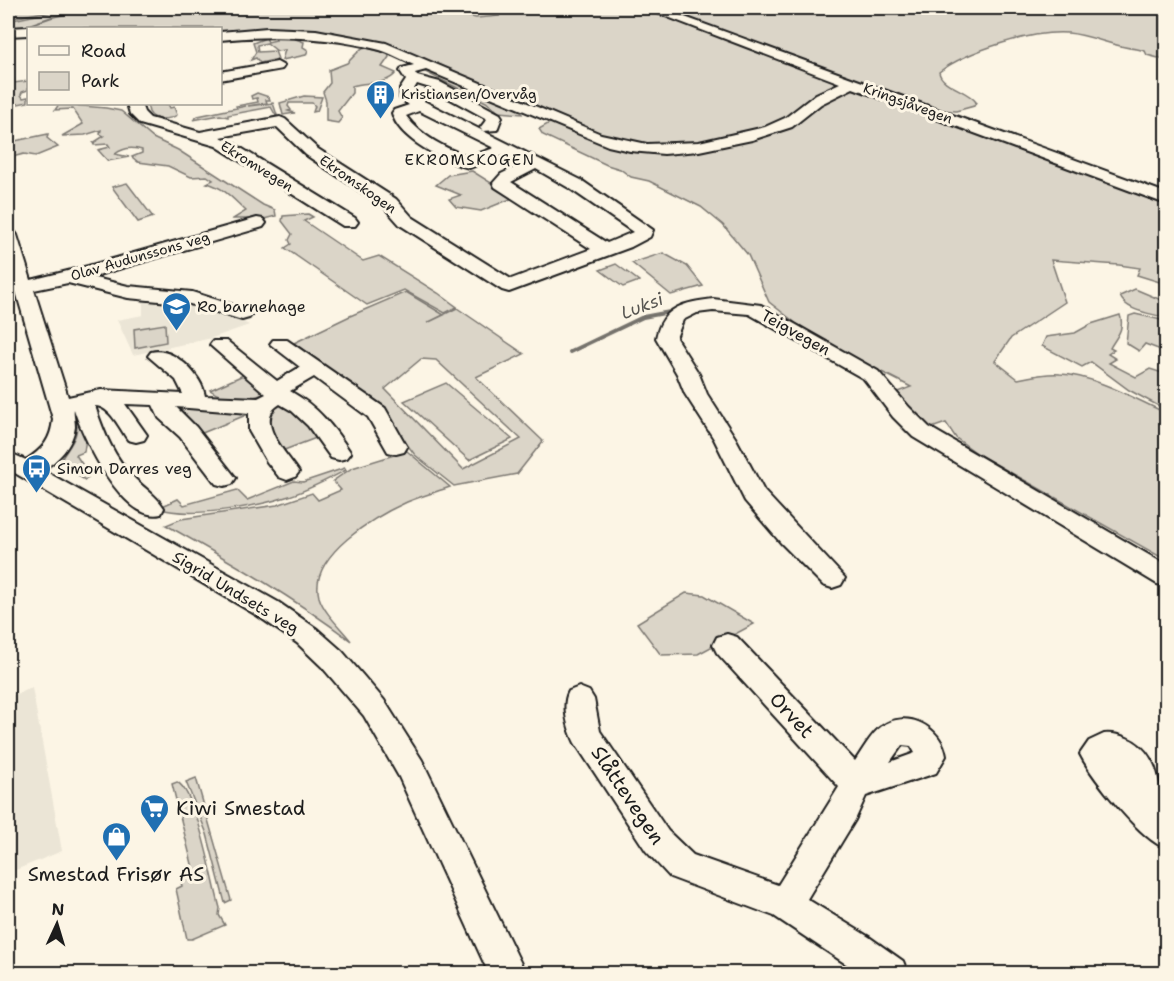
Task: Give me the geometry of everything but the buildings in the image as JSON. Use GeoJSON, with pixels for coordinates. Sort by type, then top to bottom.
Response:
{"type":"FeatureCollection","features":[{"type":"Feature","properties":{"kind":"street","name":"Kringsjåvegen"},"geometry":{"type":"LineString","coordinates":[[650,8],[1167,199]]}},
{"type":"Feature","properties":{"kind":"street"},"geometry":{"type":"LineString","coordinates":[[8,32],[27,31]]}},
{"type":"Feature","properties":{"kind":"street"},"geometry":{"type":"LineString","coordinates":[[222,36],[275,32],[324,35],[381,46],[606,141],[628,147],[657,150],[678,150],[718,144],[782,127],[800,116],[811,104],[853,83]]}},
{"type":"Feature","properties":{"kind":"street"},"geometry":{"type":"LineString","coordinates":[[430,65],[406,71],[413,80],[428,81],[495,117],[492,127],[488,129]]}},
{"type":"Feature","properties":{"kind":"street"},"geometry":{"type":"LineString","coordinates":[[222,76],[277,66]]}},
{"type":"Feature","properties":{"kind":"street"},"geometry":{"type":"LineString","coordinates":[[413,80],[406,94],[420,106]]}},
{"type":"Feature","properties":{"kind":"street","name":"Ekromvegen"},"geometry":{"type":"LineString","coordinates":[[134,105],[136,114],[145,121],[222,143],[349,222]]}},
{"type":"Feature","properties":{"kind":"street"},"geometry":{"type":"LineString","coordinates":[[420,106],[399,112],[403,123],[412,133],[431,146],[469,163],[507,150]]}},
{"type":"Feature","properties":{"kind":"street","name":"Ekromskogen"},"geometry":{"type":"LineString","coordinates":[[202,136],[280,122],[312,152],[390,203],[412,226],[475,262],[509,286],[606,250],[644,233],[644,230],[625,221],[604,203],[574,184],[420,106]]}},
{"type":"Feature","properties":{"kind":"street"},"geometry":{"type":"LineString","coordinates":[[412,133],[448,121]]}},
{"type":"Feature","properties":{"kind":"street"},"geometry":{"type":"LineString","coordinates":[[535,164],[507,177],[501,183],[588,241],[606,250]]}},
{"type":"Feature","properties":{"kind":"street","name":"Olav Audunssons veg"},"geometry":{"type":"LineString","coordinates":[[24,287],[257,223]]}},
{"type":"Feature","properties":{"kind":"street"},"geometry":{"type":"LineString","coordinates":[[8,235],[24,287],[81,401],[99,450],[128,489],[152,508]]}},
{"type":"Feature","properties":{"kind":"street"},"geometry":{"type":"LineString","coordinates":[[69,276],[128,292],[192,298],[242,314]]}},
{"type":"Feature","properties":{"kind":"street","name":"Teigvegen"},"geometry":{"type":"LineString","coordinates":[[832,578],[790,537],[754,495],[725,439],[696,394],[688,374],[666,338],[668,328],[675,316],[692,308],[713,305],[754,309],[872,375],[901,412],[921,432],[1167,577]]}},
{"type":"Feature","properties":{"kind":"street"},"geometry":{"type":"LineString","coordinates":[[280,344],[340,384],[377,413],[396,447]]}},
{"type":"Feature","properties":{"kind":"street"},"geometry":{"type":"LineString","coordinates":[[220,345],[273,397],[300,406],[316,421],[339,453]]}},
{"type":"Feature","properties":{"kind":"street"},"geometry":{"type":"LineString","coordinates":[[158,356],[183,374],[192,384],[195,395],[193,403]]}},
{"type":"Feature","properties":{"kind":"street"},"geometry":{"type":"LineString","coordinates":[[287,472],[266,444],[258,428],[258,414],[273,397],[314,368]]}},
{"type":"Feature","properties":{"kind":"street"},"geometry":{"type":"LineString","coordinates":[[17,465],[48,455],[64,435],[64,418],[81,401],[126,396],[249,406],[273,397]]}},
{"type":"Feature","properties":{"kind":"street"},"geometry":{"type":"LineString","coordinates":[[162,400],[167,413],[188,432],[224,478]]}},
{"type":"Feature","properties":{"kind":"street"},"geometry":{"type":"LineString","coordinates":[[81,401],[115,406],[136,435]]}},
{"type":"Feature","properties":{"kind":"street","name":"Sigrid Undsets veg"},"geometry":{"type":"LineString","coordinates":[[17,465],[63,494],[268,609],[307,636],[332,659],[374,708],[411,769],[508,974]]}},
{"type":"Feature","properties":{"kind":"street","name":"Orvet"},"geometry":{"type":"LineString","coordinates":[[727,645],[849,776],[855,786],[844,810],[785,904]]}},
{"type":"Feature","properties":{"kind":"street","name":"Slåttevegen"},"geometry":{"type":"LineString","coordinates":[[579,699],[586,734],[657,841],[682,866],[785,904],[857,949],[890,974]]}},
{"type":"Feature","properties":{"kind":"shaded area","name":"Ro barnehage"},"geometry":{"type":"Polygon","coordinates":[[[143,297],[195,302],[219,310],[249,325],[212,338],[133,355],[117,320],[143,315],[143,297]]]}},
{"type":"Feature","properties":{"kind":"shaded area"},"geometry":{"type":"Polygon","coordinates":[[[32,688],[62,851],[8,873],[8,697],[32,688]]]}},
{"type":"Feature","properties":{"kind":"green space"},"geometry":{"type":"Polygon","coordinates":[[[8,8],[63,8],[8,19],[8,8]]]}},
{"type":"Feature","properties":{"kind":"green space"},"geometry":{"type":"Polygon","coordinates":[[[70,8],[430,8],[476,18],[500,16],[493,15],[501,8],[645,8],[838,82],[837,85],[774,126],[692,146],[621,143],[370,41],[222,34],[222,27],[27,27],[8,31],[8,21],[70,8]]]}},
{"type":"Feature","properties":{"kind":"green space"},"geometry":{"type":"Polygon","coordinates":[[[655,8],[1166,8],[1166,60],[1147,55],[1145,51],[1077,34],[1054,33],[1019,38],[966,57],[939,72],[944,81],[976,102],[974,106],[956,111],[939,110],[655,8]]]}},
{"type":"Feature","properties":{"kind":"green space"},"geometry":{"type":"Polygon","coordinates":[[[274,37],[290,37],[304,42],[303,47],[308,50],[306,55],[282,60],[285,50],[277,51],[267,43],[257,45],[258,52],[275,51],[278,59],[260,63],[256,58],[251,60],[256,52],[253,43],[266,38],[268,42],[276,40],[274,37]]]}},
{"type":"Feature","properties":{"kind":"green space"},"geometry":{"type":"Polygon","coordinates":[[[367,48],[388,53],[389,57],[382,67],[396,73],[381,82],[352,86],[352,93],[338,111],[342,118],[338,123],[326,121],[326,101],[323,92],[330,83],[329,70],[347,63],[361,49],[367,48]]]}},
{"type":"Feature","properties":{"kind":"green space"},"geometry":{"type":"Polygon","coordinates":[[[431,70],[518,107],[522,114],[499,112],[486,102],[425,72],[431,70]]]}},
{"type":"Feature","properties":{"kind":"green space"},"geometry":{"type":"Polygon","coordinates":[[[8,79],[14,79],[14,83],[27,81],[27,90],[21,95],[23,98],[27,97],[27,102],[8,106],[8,79]]]}},
{"type":"Feature","properties":{"kind":"green space"},"geometry":{"type":"Polygon","coordinates":[[[859,89],[1166,202],[1166,284],[1137,275],[1140,268],[1051,260],[1065,302],[1011,338],[995,361],[1018,379],[1050,374],[1073,375],[1100,383],[1166,413],[1166,560],[978,454],[956,438],[946,423],[926,430],[892,394],[911,387],[858,360],[797,324],[769,302],[748,255],[723,225],[701,207],[649,181],[631,177],[620,169],[543,135],[539,129],[553,121],[617,148],[730,144],[845,90],[859,89]]]}},
{"type":"Feature","properties":{"kind":"green space"},"geometry":{"type":"Polygon","coordinates":[[[257,93],[269,97],[270,100],[266,100],[267,103],[248,106],[273,103],[278,118],[272,121],[271,118],[276,116],[271,107],[228,115],[228,117],[220,115],[193,120],[198,116],[237,108],[236,106],[258,102],[257,98],[252,99],[251,96],[257,93]]]}},
{"type":"Feature","properties":{"kind":"green space"},"geometry":{"type":"Polygon","coordinates":[[[304,96],[322,97],[317,111],[313,112],[315,106],[312,103],[289,103],[291,110],[288,111],[295,113],[283,115],[280,103],[304,96]]]}},
{"type":"Feature","properties":{"kind":"green space"},"geometry":{"type":"Polygon","coordinates":[[[58,105],[71,105],[121,111],[153,138],[178,150],[263,205],[275,210],[276,216],[264,219],[233,219],[246,211],[224,191],[207,183],[213,180],[207,176],[191,177],[168,166],[138,162],[132,157],[142,153],[142,150],[125,149],[115,154],[129,157],[108,161],[98,150],[110,147],[108,144],[94,145],[93,143],[104,136],[100,134],[101,130],[85,135],[62,136],[83,124],[73,109],[55,110],[58,105]]]}},
{"type":"Feature","properties":{"kind":"green space"},"geometry":{"type":"Polygon","coordinates":[[[147,105],[168,105],[170,108],[174,107],[177,115],[171,118],[158,118],[151,115],[147,105]]]}},
{"type":"Feature","properties":{"kind":"green space"},"geometry":{"type":"Polygon","coordinates":[[[48,134],[47,138],[58,147],[36,156],[24,154],[8,158],[10,142],[48,134]]]}},
{"type":"Feature","properties":{"kind":"green space"},"geometry":{"type":"Polygon","coordinates":[[[472,171],[491,183],[497,181],[518,196],[481,211],[456,207],[449,199],[461,195],[436,185],[448,175],[472,171]]]}},
{"type":"Feature","properties":{"kind":"green space"},"geometry":{"type":"Polygon","coordinates":[[[127,183],[153,217],[138,222],[112,187],[127,183]]]}},
{"type":"Feature","properties":{"kind":"green space"},"geometry":{"type":"Polygon","coordinates":[[[308,214],[313,217],[304,221],[363,261],[379,256],[457,307],[445,313],[404,290],[367,305],[285,248],[291,244],[289,240],[292,234],[282,221],[283,216],[308,214]]]}},
{"type":"Feature","properties":{"kind":"green space"},"geometry":{"type":"Polygon","coordinates":[[[663,253],[687,266],[703,286],[671,295],[632,263],[663,253]]]}},
{"type":"Feature","properties":{"kind":"green space"},"geometry":{"type":"Polygon","coordinates":[[[616,264],[639,281],[623,287],[600,270],[616,264]]]}},
{"type":"Feature","properties":{"kind":"green space"},"geometry":{"type":"Polygon","coordinates":[[[1135,289],[1166,302],[1166,318],[1134,309],[1123,301],[1120,296],[1135,289]]]}},
{"type":"Feature","properties":{"kind":"green space"},"geometry":{"type":"Polygon","coordinates":[[[406,292],[444,315],[457,308],[524,354],[476,377],[543,441],[517,474],[454,486],[415,455],[383,412],[367,397],[294,343],[406,292]],[[421,359],[385,389],[463,469],[521,439],[436,360],[421,359]]]}},
{"type":"Feature","properties":{"kind":"green space"},"geometry":{"type":"Polygon","coordinates":[[[1135,314],[1166,321],[1166,352],[1145,344],[1139,351],[1126,343],[1129,316],[1135,314]]]}},
{"type":"Feature","properties":{"kind":"green space"},"geometry":{"type":"Polygon","coordinates":[[[1120,315],[1121,329],[1110,348],[1114,350],[1108,354],[1116,359],[1109,363],[1136,377],[1150,369],[1166,374],[1166,410],[1129,390],[1091,362],[1082,367],[1042,346],[1046,337],[1075,333],[1091,324],[1120,315]]]}},
{"type":"Feature","properties":{"kind":"green space"},"geometry":{"type":"Polygon","coordinates":[[[165,324],[166,342],[135,348],[134,329],[165,324]]]}},
{"type":"Feature","properties":{"kind":"green space"},"geometry":{"type":"Polygon","coordinates":[[[250,372],[269,391],[255,397],[239,399],[224,397],[210,390],[250,372]]]}},
{"type":"Feature","properties":{"kind":"green space"},"geometry":{"type":"Polygon","coordinates":[[[446,383],[512,439],[469,460],[404,401],[446,383]]]}},
{"type":"Feature","properties":{"kind":"green space"},"geometry":{"type":"Polygon","coordinates":[[[281,399],[324,435],[279,452],[272,442],[267,408],[281,399]]]}},
{"type":"Feature","properties":{"kind":"green space"},"geometry":{"type":"Polygon","coordinates":[[[177,406],[251,413],[195,436],[175,408],[177,406]]]}},
{"type":"Feature","properties":{"kind":"green space"},"geometry":{"type":"Polygon","coordinates":[[[78,413],[86,438],[84,452],[76,455],[88,473],[88,478],[85,480],[75,474],[62,458],[76,433],[75,415],[78,413]]]}},
{"type":"Feature","properties":{"kind":"green space"},"geometry":{"type":"Polygon","coordinates":[[[407,451],[450,487],[407,502],[363,527],[334,552],[324,566],[318,581],[321,603],[351,641],[284,594],[166,525],[181,519],[277,505],[312,493],[318,500],[341,490],[333,481],[352,468],[407,451]]]}},
{"type":"Feature","properties":{"kind":"green space"},"geometry":{"type":"Polygon","coordinates":[[[345,468],[346,470],[302,492],[257,504],[204,512],[171,511],[158,508],[178,499],[184,505],[237,490],[247,500],[294,481],[303,482],[345,468]]]}},
{"type":"Feature","properties":{"kind":"green space"},"geometry":{"type":"Polygon","coordinates":[[[686,593],[704,595],[754,624],[698,654],[661,655],[637,623],[686,593]]]}},
{"type":"Feature","properties":{"kind":"green space"},"geometry":{"type":"Polygon","coordinates":[[[196,778],[231,900],[225,903],[207,834],[186,782],[196,778]]]}},
{"type":"Feature","properties":{"kind":"green space"},"geometry":{"type":"Polygon","coordinates":[[[177,782],[184,789],[198,820],[220,908],[219,915],[225,925],[192,939],[187,939],[176,889],[182,886],[180,878],[194,872],[172,784],[177,782]]]}},
{"type":"Feature","properties":{"kind":"waterway"},"geometry":{"type":"LineString","coordinates":[[26,26],[52,17],[94,8]]}},
{"type":"Feature","properties":{"kind":"waterway","name":"Luksi"},"geometry":{"type":"LineString","coordinates":[[570,352],[643,317],[675,311]]}},
{"type":"Feature","properties":{"kind":"place","name":"Kristiansen/Overvåg"},"geometry":{"type":"Point","coordinates":[380,120]}},
{"type":"Feature","properties":{"kind":"place","name":"Ro barnehage"},"geometry":{"type":"Point","coordinates":[176,332]}},
{"type":"Feature","properties":{"kind":"place","name":"Simon Darres veg"},"geometry":{"type":"Point","coordinates":[36,494]}},
{"type":"Feature","properties":{"kind":"place","name":"Kiwi Smestad"},"geometry":{"type":"Point","coordinates":[155,834]}},
{"type":"Feature","properties":{"kind":"place","name":"Smestad Frisør AS"},"geometry":{"type":"Point","coordinates":[116,862]}},
{"type":"Feature","properties":{"kind":"district","name":"EKROMSKOGEN"},"geometry":{"type":"Point","coordinates":[470,160]}}]}
